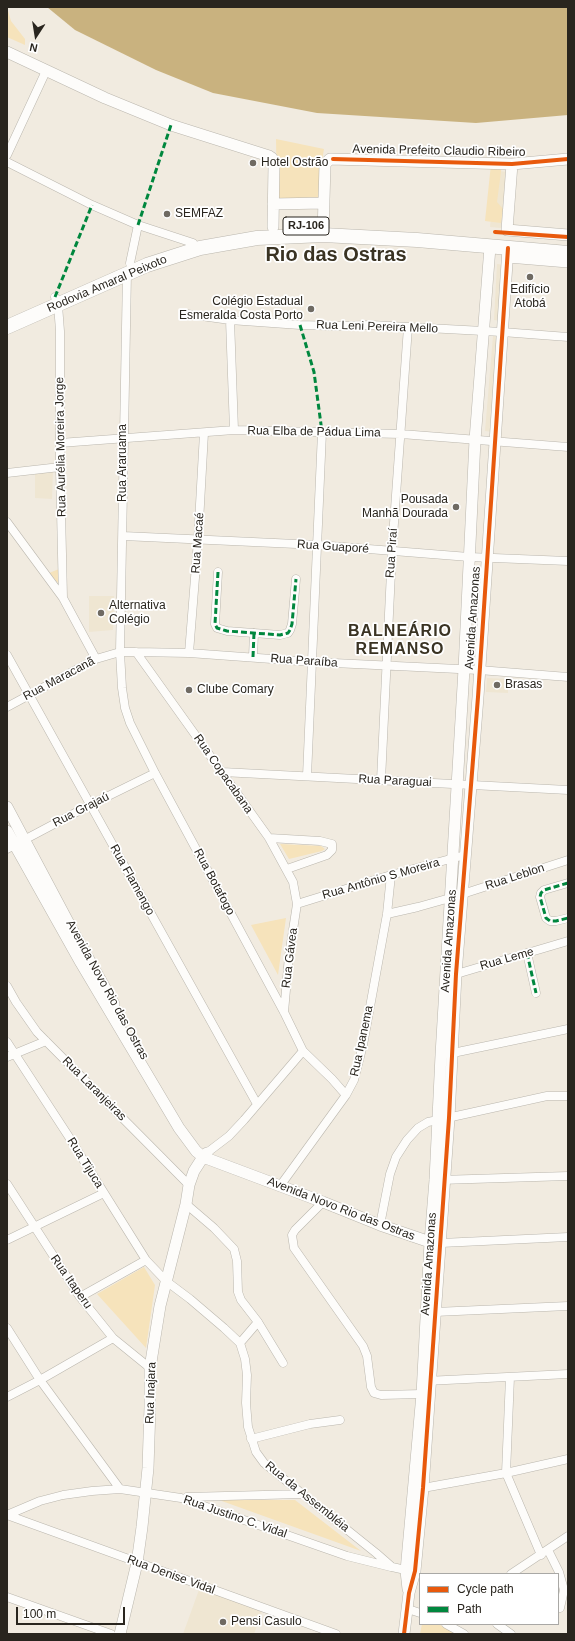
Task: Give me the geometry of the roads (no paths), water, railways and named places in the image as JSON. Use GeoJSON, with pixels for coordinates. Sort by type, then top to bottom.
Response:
{"type":"FeatureCollection","features":[{"type":"Feature","properties":{"kind":"highway","name":"Rodovia Amaral Peixoto"},"geometry":{"type":"LineString","coordinates":[[7,327],[57,301],[128,268],[193,243],[272,227],[408,232],[568,246]]}},
{"type":"Feature","properties":{"kind":"highway","name":"Rodovia Amaral Peixoto"},"geometry":{"type":"LineString","coordinates":[[128,268],[200,248],[257,238],[322,230],[490,247],[508,253],[568,253]]}},
{"type":"Feature","properties":{"kind":"highway","name":"Rodovia Amaral Peixoto"},"geometry":{"type":"LineString","coordinates":[[7,317],[57,301]]}},
{"type":"Feature","properties":{"kind":"street"},"geometry":{"type":"LineString","coordinates":[[7,52],[105,98],[171,125],[269,156],[272,158],[274,165],[272,227]]}},
{"type":"Feature","properties":{"kind":"street"},"geometry":{"type":"LineString","coordinates":[[7,155],[46,71]]}},
{"type":"Feature","properties":{"kind":"street","name":"Avenida Prefeito Claudio Ribeiro"},"geometry":{"type":"LineString","coordinates":[[323,203],[325,164],[327,161],[334,159],[512,164],[568,159]]}},
{"type":"Feature","properties":{"kind":"street"},"geometry":{"type":"LineString","coordinates":[[7,162],[92,205],[138,225],[193,243]]}},
{"type":"Feature","properties":{"kind":"street"},"geometry":{"type":"LineString","coordinates":[[512,164],[507,230],[568,235]]}},
{"type":"Feature","properties":{"kind":"street"},"geometry":{"type":"LineString","coordinates":[[273,204],[323,203],[322,230]]}},
{"type":"Feature","properties":{"kind":"street","name":"Rua Araruama"},"geometry":{"type":"LineString","coordinates":[[120,652],[123,536],[123,439],[128,268],[138,225]]}},
{"type":"Feature","properties":{"kind":"street","name":"Avenida Amazonas"},"geometry":{"type":"LineString","coordinates":[[440,1180],[438,1120],[446,1054],[451,975],[450,898],[464,669],[475,440],[490,247]]}},
{"type":"Feature","properties":{"kind":"street"},"geometry":{"type":"LineString","coordinates":[[508,253],[568,262]]}},
{"type":"Feature","properties":{"kind":"street","name":"Avenida Amazonas"},"geometry":{"type":"LineString","coordinates":[[451,975],[463,894],[508,253]]}},
{"type":"Feature","properties":{"kind":"street","name":"Rua Aurélia Moreira Jorge"},"geometry":{"type":"LineString","coordinates":[[57,301],[60,331],[60,467],[63,598]]}},
{"type":"Feature","properties":{"kind":"street","name":"Rua Leni Pereira Mello"},"geometry":{"type":"LineString","coordinates":[[187,314],[230,320],[300,325],[371,325],[502,332],[568,338]]}},
{"type":"Feature","properties":{"kind":"street"},"geometry":{"type":"LineString","coordinates":[[230,320],[234,430]]}},
{"type":"Feature","properties":{"kind":"street","name":"Rua Piraí"},"geometry":{"type":"LineString","coordinates":[[381,780],[392,551],[408,327]]}},
{"type":"Feature","properties":{"kind":"street","name":"Rua Elba de Pádua Lima"},"geometry":{"type":"LineString","coordinates":[[60,443],[234,430],[401,434],[568,447]]}},
{"type":"Feature","properties":{"kind":"street"},"geometry":{"type":"LineString","coordinates":[[307,776],[322,432]]}},
{"type":"Feature","properties":{"kind":"street","name":"Rua Macaé"},"geometry":{"type":"LineString","coordinates":[[189,653],[198,540],[204,433]]}},
{"type":"Feature","properties":{"kind":"street"},"geometry":{"type":"LineString","coordinates":[[7,473],[60,467]]}},
{"type":"Feature","properties":{"kind":"street"},"geometry":{"type":"LineString","coordinates":[[7,522],[63,598],[96,659]]}},
{"type":"Feature","properties":{"kind":"street","name":"Rua Guaporé"},"geometry":{"type":"LineString","coordinates":[[123,536],[318,546],[469,557],[568,561]]}},
{"type":"Feature","properties":{"kind":"street"},"geometry":{"type":"LineString","coordinates":[[218,572],[215,624],[217,628],[227,631],[280,635],[288,633],[294,616],[296,579]]}},
{"type":"Feature","properties":{"kind":"street"},"geometry":{"type":"LineString","coordinates":[[253,657],[254,633]]}},
{"type":"Feature","properties":{"kind":"street","name":"Rua Maracanã"},"geometry":{"type":"LineString","coordinates":[[7,706],[96,659],[120,652],[136,652]]}},
{"type":"Feature","properties":{"kind":"street","name":"Rua Botafogo"},"geometry":{"type":"LineString","coordinates":[[120,652],[122,688],[125,708],[130,723],[284,1012],[303,1051],[346,1095]]}},
{"type":"Feature","properties":{"kind":"street","name":"Rua Paraíba"},"geometry":{"type":"LineString","coordinates":[[136,652],[189,653],[313,662],[464,669],[568,677]]}},
{"type":"Feature","properties":{"kind":"street","name":"Rua Copacabana"},"geometry":{"type":"LineString","coordinates":[[136,652],[269,838],[293,882],[297,904]]}},
{"type":"Feature","properties":{"kind":"street","name":"Rua Flamengo"},"geometry":{"type":"LineString","coordinates":[[7,655],[257,1104]]}},
{"type":"Feature","properties":{"kind":"street","name":"Rua Paraguai"},"geometry":{"type":"LineString","coordinates":[[222,772],[568,790]]}},
{"type":"Feature","properties":{"kind":"street","name":"Rua Grajaú"},"geometry":{"type":"LineString","coordinates":[[11,847],[90,805],[156,773]]}},
{"type":"Feature","properties":{"kind":"street","name":"Avenida Novo Rio das Ostras"},"geometry":{"type":"LineString","coordinates":[[7,807],[75,935],[186,1129],[201,1147],[205,1155]]}},
{"type":"Feature","properties":{"kind":"street","name":"Avenida Novo Rio das Ostras"},"geometry":{"type":"LineString","coordinates":[[7,831],[11,847],[179,1128],[205,1155],[220,1163],[280,1186],[435,1243]]}},
{"type":"Feature","properties":{"kind":"street"},"geometry":{"type":"LineString","coordinates":[[269,838],[320,841],[332,844],[332,850],[327,855],[287,869]]}},
{"type":"Feature","properties":{"kind":"street","name":"Rua Antônio S Moreira"},"geometry":{"type":"LineString","coordinates":[[297,904],[391,875],[465,855]]}},
{"type":"Feature","properties":{"kind":"street","name":"Rua Leblon"},"geometry":{"type":"LineString","coordinates":[[450,898],[568,860]]}},
{"type":"Feature","properties":{"kind":"street","name":"Rua Ipanema"},"geometry":{"type":"LineString","coordinates":[[280,1186],[346,1095],[354,1080],[363,1045],[386,914],[391,875]]}},
{"type":"Feature","properties":{"kind":"street"},"geometry":{"type":"LineString","coordinates":[[568,883],[544,890],[540,897],[546,918],[550,921],[568,918]]}},
{"type":"Feature","properties":{"kind":"street"},"geometry":{"type":"LineString","coordinates":[[386,914],[450,898]]}},
{"type":"Feature","properties":{"kind":"street","name":"Rua Gávea"},"geometry":{"type":"LineString","coordinates":[[284,1012],[289,956],[297,904]]}},
{"type":"Feature","properties":{"kind":"street","name":"Rua Leme"},"geometry":{"type":"LineString","coordinates":[[451,975],[568,941]]}},
{"type":"Feature","properties":{"kind":"street"},"geometry":{"type":"LineString","coordinates":[[527,953],[536,993]]}},
{"type":"Feature","properties":{"kind":"street","name":"Rua Laranjeiras"},"geometry":{"type":"LineString","coordinates":[[7,986],[26,1018],[46,1041],[189,1185]]}},
{"type":"Feature","properties":{"kind":"street"},"geometry":{"type":"LineString","coordinates":[[446,1054],[568,1029]]}},
{"type":"Feature","properties":{"kind":"street"},"geometry":{"type":"LineString","coordinates":[[11,1055],[46,1041]]}},
{"type":"Feature","properties":{"kind":"street","name":"Rua Tijuca"},"geometry":{"type":"LineString","coordinates":[[7,1042],[11,1055],[69,1137],[146,1260],[166,1281]]}},
{"type":"Feature","properties":{"kind":"street"},"geometry":{"type":"LineString","coordinates":[[205,1155],[229,1136],[303,1051]]}},
{"type":"Feature","properties":{"kind":"street","name":"Avenida Amazonas"},"geometry":{"type":"LineString","coordinates":[[410,1571],[423,1488],[427,1381],[435,1243],[440,1180],[449,1118],[446,1054]]}},
{"type":"Feature","properties":{"kind":"street"},"geometry":{"type":"LineString","coordinates":[[380,1224],[390,1174],[396,1157],[407,1140],[418,1128],[428,1122],[547,1096],[568,1096]]}},
{"type":"Feature","properties":{"kind":"street","name":"Rua Inajara"},"geometry":{"type":"LineString","coordinates":[[120,1634],[137,1563],[146,1493],[150,1407],[150,1368],[166,1281],[186,1204],[189,1185],[194,1171],[205,1155]]}},
{"type":"Feature","properties":{"kind":"street"},"geometry":{"type":"LineString","coordinates":[[440,1180],[568,1176]]}},
{"type":"Feature","properties":{"kind":"street","name":"Rua Itaperu"},"geometry":{"type":"LineString","coordinates":[[7,1184],[80,1298],[113,1338],[150,1368]]}},
{"type":"Feature","properties":{"kind":"street"},"geometry":{"type":"LineString","coordinates":[[7,1240],[35,1228],[104,1193]]}},
{"type":"Feature","properties":{"kind":"street"},"geometry":{"type":"LineString","coordinates":[[324,1202],[295,1230],[292,1236],[292,1242],[297,1254],[363,1346],[367,1356],[371,1387],[374,1393],[381,1395],[422,1394]]}},
{"type":"Feature","properties":{"kind":"street"},"geometry":{"type":"LineString","coordinates":[[186,1204],[214,1228],[234,1249],[237,1261],[238,1292],[241,1300],[258,1322],[283,1363]]}},
{"type":"Feature","properties":{"kind":"street"},"geometry":{"type":"LineString","coordinates":[[435,1243],[568,1237]]}},
{"type":"Feature","properties":{"kind":"street","name":"Avenida Amazonas"},"geometry":{"type":"LineString","coordinates":[[404,1634],[408,1609],[422,1394],[427,1381],[435,1312],[435,1243]]}},
{"type":"Feature","properties":{"kind":"street"},"geometry":{"type":"LineString","coordinates":[[80,1298],[146,1260]]}},
{"type":"Feature","properties":{"kind":"street"},"geometry":{"type":"LineString","coordinates":[[166,1281],[190,1299],[240,1343],[258,1322]]}},
{"type":"Feature","properties":{"kind":"street"},"geometry":{"type":"LineString","coordinates":[[435,1312],[568,1306]]}},
{"type":"Feature","properties":{"kind":"street"},"geometry":{"type":"LineString","coordinates":[[7,1328],[40,1380],[120,1489]]}},
{"type":"Feature","properties":{"kind":"street"},"geometry":{"type":"LineString","coordinates":[[7,1396],[40,1380],[113,1338]]}},
{"type":"Feature","properties":{"kind":"street","name":"Rua da Assembléia"},"geometry":{"type":"LineString","coordinates":[[240,1343],[245,1360],[247,1375],[246,1403],[251,1439],[256,1452],[264,1463],[392,1567],[410,1571]]}},
{"type":"Feature","properties":{"kind":"street"},"geometry":{"type":"LineString","coordinates":[[427,1381],[568,1374]]}},
{"type":"Feature","properties":{"kind":"street"},"geometry":{"type":"LineString","coordinates":[[510,1377],[506,1473],[540,1555]]}},
{"type":"Feature","properties":{"kind":"street"},"geometry":{"type":"LineString","coordinates":[[251,1439],[310,1424],[340,1420]]}},
{"type":"Feature","properties":{"kind":"street"},"geometry":{"type":"LineString","coordinates":[[423,1488],[506,1473],[568,1459]]}},
{"type":"Feature","properties":{"kind":"street","name":"Rua Justino C. Vidal"},"geometry":{"type":"LineString","coordinates":[[7,1515],[40,1501],[64,1495],[120,1489],[181,1498],[347,1556],[392,1567]]}},
{"type":"Feature","properties":{"kind":"street"},"geometry":{"type":"LineString","coordinates":[[181,1498],[302,1494]]}},
{"type":"Feature","properties":{"kind":"street","name":"Rua Denise Vidal"},"geometry":{"type":"LineString","coordinates":[[7,1515],[336,1634]]}},
{"type":"Feature","properties":{"kind":"street"},"geometry":{"type":"LineString","coordinates":[[513,1573],[568,1536]]}},
{"type":"Feature","properties":{"kind":"street"},"geometry":{"type":"LineString","coordinates":[[548,1550],[559,1572],[564,1590],[561,1609]]}},
{"type":"Feature","properties":{"kind":"street"},"geometry":{"type":"LineString","coordinates":[[7,1597],[111,1634]]}},
{"type":"Feature","properties":{"kind":"street"},"geometry":{"type":"LineString","coordinates":[[408,1609],[419,1613]]}},
{"type":"Feature","properties":{"kind":"street"},"geometry":{"type":"LineString","coordinates":[[448,1625],[464,1634]]}},
{"type":"Feature","properties":{"kind":"street"},"geometry":{"type":"LineString","coordinates":[[498,1625],[511,1634]]}},
{"type":"Feature","properties":{"kind":"place","name":"Hotel Ostrão"},"geometry":{"type":"Point","coordinates":[253,163]}},
{"type":"Feature","properties":{"kind":"place","name":"SEMFAZ"},"geometry":{"type":"Point","coordinates":[167,214]}},
{"type":"Feature","properties":{"kind":"place","name":"Edifício Atobá"},"geometry":{"type":"Point","coordinates":[530,277]}},
{"type":"Feature","properties":{"kind":"place","name":"Colégio Estadual Esmeralda Costa Porto"},"geometry":{"type":"Point","coordinates":[311,309]}},
{"type":"Feature","properties":{"kind":"place","name":"Pousada Manhã Dourada"},"geometry":{"type":"Point","coordinates":[456,507]}},
{"type":"Feature","properties":{"kind":"place","name":"Alternativa Colégio"},"geometry":{"type":"Point","coordinates":[101,613]}},
{"type":"Feature","properties":{"kind":"place","name":"Brasas"},"geometry":{"type":"Point","coordinates":[497,685]}},
{"type":"Feature","properties":{"kind":"place","name":"Clube Comary"},"geometry":{"type":"Point","coordinates":[189,690]}},
{"type":"Feature","properties":{"kind":"place","name":"Pensi Casulo"},"geometry":{"type":"Point","coordinates":[223,1622]}},
{"type":"Feature","properties":{"kind":"district","name":"Rio das Ostras"},"geometry":{"type":"Point","coordinates":[336,255]}},
{"type":"Feature","properties":{"kind":"district","name":"BALNEÁRIO REMANSO"},"geometry":{"type":"Point","coordinates":[400,641]}}]}
